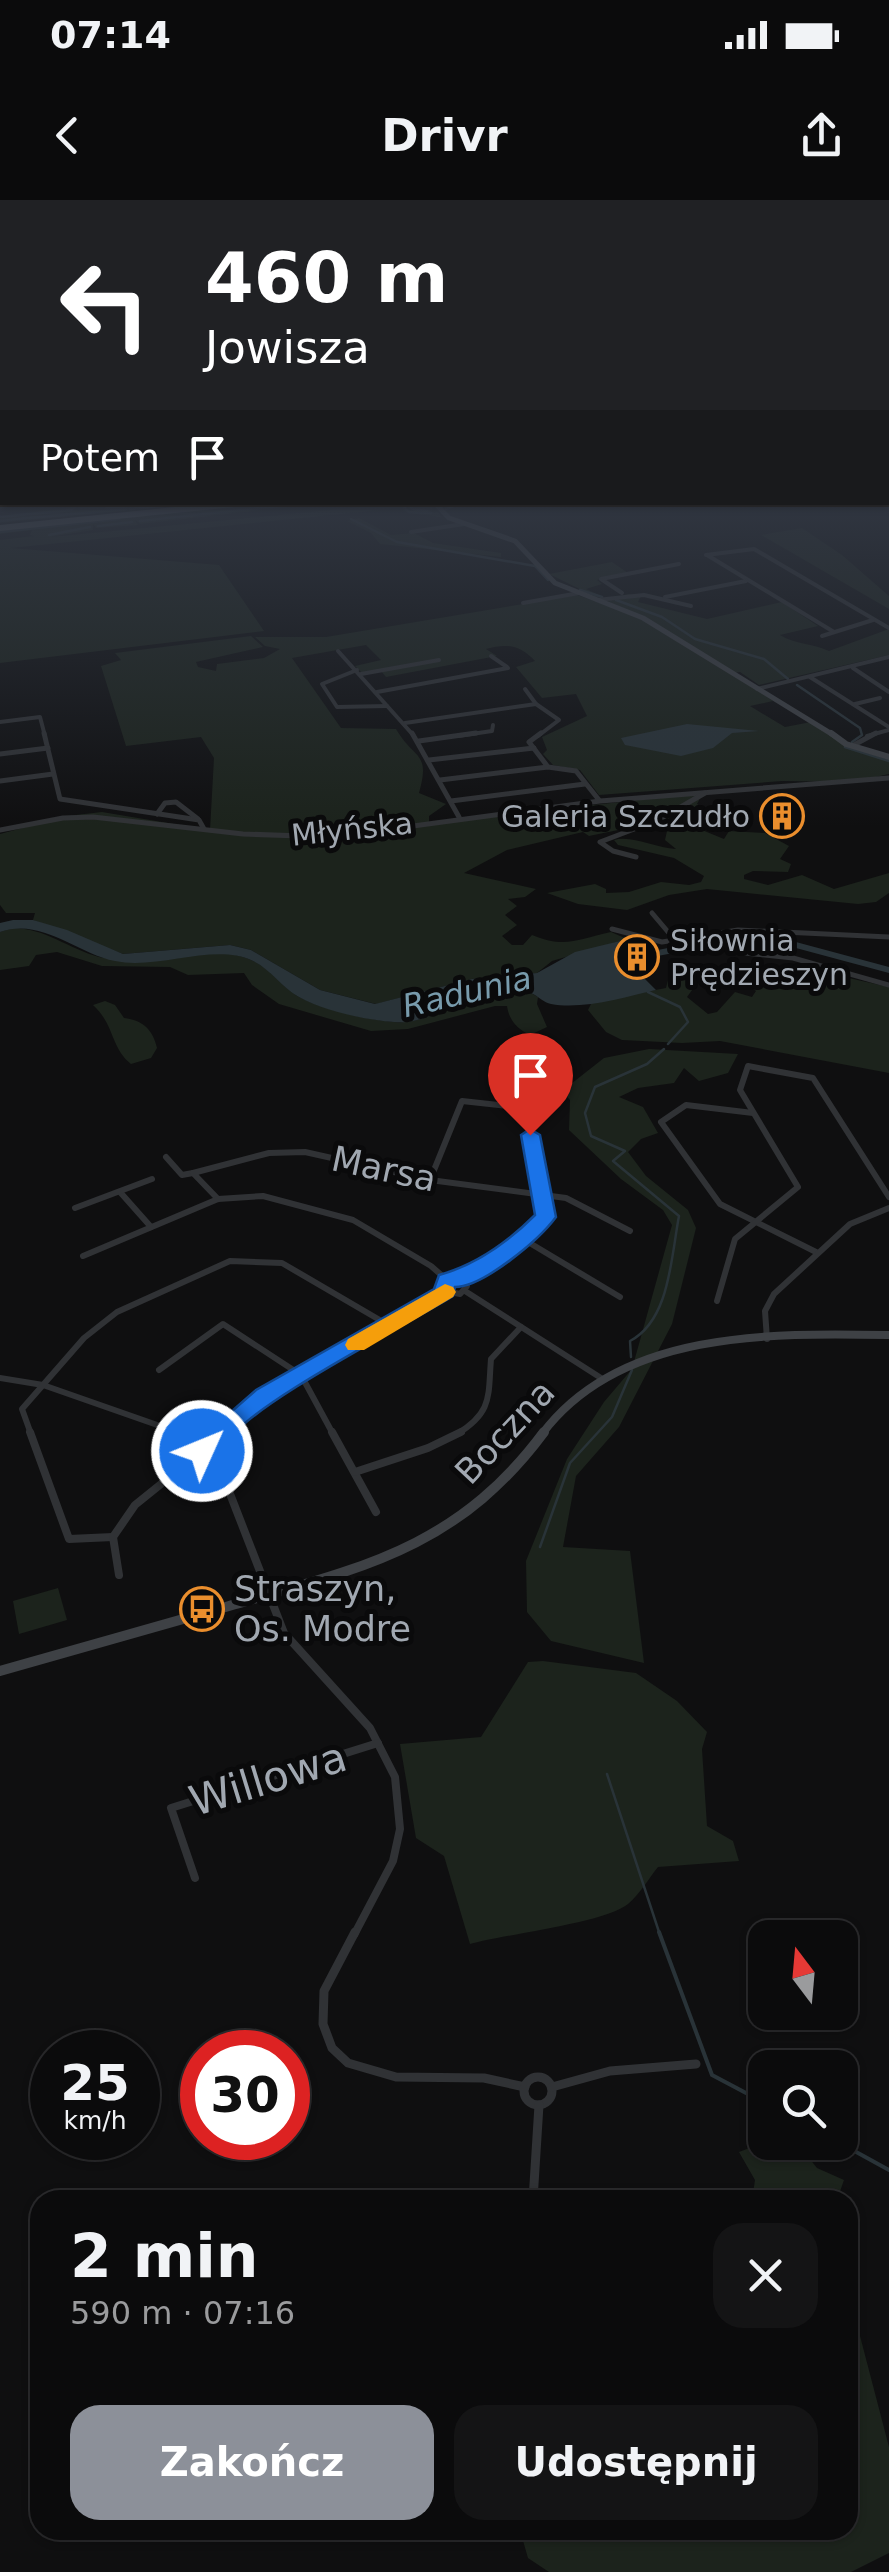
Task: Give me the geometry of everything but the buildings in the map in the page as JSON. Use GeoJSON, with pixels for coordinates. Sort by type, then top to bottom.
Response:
{"type":"FeatureCollection","features":[{"type":"Feature","properties":{"kind":"street"},"geometry":{"type":"LineString","coordinates":[[609,605],[643,618],[851,746],[889,758]]}},
{"type":"Feature","properties":{"kind":"street"},"geometry":{"type":"LineString","coordinates":[[789,605],[834,632]]}},
{"type":"Feature","properties":{"kind":"street"},"geometry":{"type":"LineString","coordinates":[[849,605],[889,628]]}},
{"type":"Feature","properties":{"kind":"street"},"geometry":{"type":"LineString","coordinates":[[822,636],[875,620]]}},
{"type":"Feature","properties":{"kind":"street"},"geometry":{"type":"LineString","coordinates":[[338,651],[419,741],[458,817]]}},
{"type":"Feature","properties":{"kind":"street"},"geometry":{"type":"LineString","coordinates":[[375,692],[508,668],[491,656]]}},
{"type":"Feature","properties":{"kind":"street"},"geometry":{"type":"LineString","coordinates":[[758,688],[889,657]]}},
{"type":"Feature","properties":{"kind":"street"},"geometry":{"type":"LineString","coordinates":[[388,706],[340,709],[322,684],[359,672],[439,660]]}},
{"type":"Feature","properties":{"kind":"street"},"geometry":{"type":"LineString","coordinates":[[851,667],[889,692]]}},
{"type":"Feature","properties":{"kind":"street"},"geometry":{"type":"LineString","coordinates":[[809,676],[889,729]]}},
{"type":"Feature","properties":{"kind":"street"},"geometry":{"type":"LineString","coordinates":[[525,689],[536,704],[559,720],[530,738],[548,767]]}},
{"type":"Feature","properties":{"kind":"street"},"geometry":{"type":"LineString","coordinates":[[854,704],[880,698]]}},
{"type":"Feature","properties":{"kind":"street"},"geometry":{"type":"LineString","coordinates":[[403,723],[536,704]]}},
{"type":"Feature","properties":{"kind":"street"},"geometry":{"type":"LineString","coordinates":[[0,722],[40,717],[60,800],[199,820]]}},
{"type":"Feature","properties":{"kind":"street"},"geometry":{"type":"LineString","coordinates":[[419,741],[482,734],[492,731],[492,725]]}},
{"type":"Feature","properties":{"kind":"street"},"geometry":{"type":"LineString","coordinates":[[851,746],[868,735],[889,729]]}},
{"type":"Feature","properties":{"kind":"street"},"geometry":{"type":"LineString","coordinates":[[0,754],[48,748]]}},
{"type":"Feature","properties":{"kind":"street"},"geometry":{"type":"LineString","coordinates":[[430,760],[534,748]]}},
{"type":"Feature","properties":{"kind":"street"},"geometry":{"type":"LineString","coordinates":[[440,780],[548,767],[576,771],[600,801]]}},
{"type":"Feature","properties":{"kind":"street"},"geometry":{"type":"LineString","coordinates":[[0,781],[54,774]]}},
{"type":"Feature","properties":{"kind":"street","name":"Młyńska"},"geometry":{"type":"LineString","coordinates":[[0,830],[76,816],[312,838],[600,801],[889,778]]}},
{"type":"Feature","properties":{"kind":"street"},"geometry":{"type":"LineString","coordinates":[[451,801],[585,784]]}},
{"type":"Feature","properties":{"kind":"street","name":"Młyńska"},"geometry":{"type":"LineString","coordinates":[[636,858],[613,852],[600,842],[658,820],[705,791]]}},
{"type":"Feature","properties":{"kind":"street"},"geometry":{"type":"LineString","coordinates":[[156,814],[165,804],[178,802],[189,807],[206,827],[204,830]]}},
{"type":"Feature","properties":{"kind":"street"},"geometry":{"type":"LineString","coordinates":[[652,913],[674,940]]}},
{"type":"Feature","properties":{"kind":"street"},"geometry":{"type":"LineString","coordinates":[[612,929],[650,942],[754,930],[889,938]]}},
{"type":"Feature","properties":{"kind":"street"},"geometry":{"type":"LineString","coordinates":[[734,952],[792,958],[889,985]]}},
{"type":"Feature","properties":{"kind":"street"},"geometry":{"type":"LineString","coordinates":[[718,1301],[735,1239],[798,1187],[740,1090],[748,1066],[813,1078],[889,1197]]}},
{"type":"Feature","properties":{"kind":"street"},"geometry":{"type":"LineString","coordinates":[[83,1256],[218,1199],[263,1196],[353,1220],[432,1266],[447,1280],[463,1280],[523,1240],[546,1217],[525,1108],[462,1101],[430,1180]]}},
{"type":"Feature","properties":{"kind":"street"},"geometry":{"type":"LineString","coordinates":[[754,1113],[686,1105],[661,1122],[720,1204],[816,1252]]}},
{"type":"Feature","properties":{"kind":"street","name":"Marsa"},"geometry":{"type":"LineString","coordinates":[[193,1173],[269,1153],[304,1152],[430,1180],[566,1198],[630,1231]]}},
{"type":"Feature","properties":{"kind":"street"},"geometry":{"type":"LineString","coordinates":[[166,1157],[182,1175],[193,1173],[218,1199]]}},
{"type":"Feature","properties":{"kind":"street"},"geometry":{"type":"LineString","coordinates":[[75,1208],[152,1180]]}},
{"type":"Feature","properties":{"kind":"street"},"geometry":{"type":"LineString","coordinates":[[120,1192],[151,1227]]}},
{"type":"Feature","properties":{"kind":"street"},"geometry":{"type":"LineString","coordinates":[[768,1340],[764,1316],[769,1299],[850,1224],[889,1208]]}},
{"type":"Feature","properties":{"kind":"street"},"geometry":{"type":"LineString","coordinates":[[523,1240],[620,1297]]}},
{"type":"Feature","properties":{"kind":"street"},"geometry":{"type":"LineString","coordinates":[[113,1537],[69,1539],[22,1409],[84,1338],[118,1312],[230,1261],[282,1262],[390,1326]]}},
{"type":"Feature","properties":{"kind":"street"},"geometry":{"type":"LineString","coordinates":[[447,1280],[443,1286],[446,1291],[464,1292],[601,1378]]}},
{"type":"Feature","properties":{"kind":"street"},"geometry":{"type":"LineString","coordinates":[[463,1280],[467,1286],[464,1292]]}},
{"type":"Feature","properties":{"kind":"street"},"geometry":{"type":"LineString","coordinates":[[0,1378],[43,1385],[199,1440],[216,1438],[264,1396],[446,1291]]}},
{"type":"Feature","properties":{"kind":"street"},"geometry":{"type":"LineString","coordinates":[[159,1370],[223,1324],[301,1376],[376,1512]]}},
{"type":"Feature","properties":{"kind":"street"},"geometry":{"type":"LineString","coordinates":[[355,1472],[460,1434],[478,1420],[490,1392],[490,1360],[500,1343],[522,1327]]}},
{"type":"Feature","properties":{"kind":"street","name":"Boczna"},"geometry":{"type":"LineString","coordinates":[[0,1671],[379,1561],[444,1528],[500,1484],[566,1405],[601,1378],[629,1363],[676,1349],[889,1335]]}},
{"type":"Feature","properties":{"kind":"street"},"geometry":{"type":"LineString","coordinates":[[214,1450],[216,1438]]}},
{"type":"Feature","properties":{"kind":"street"},"geometry":{"type":"LineString","coordinates":[[199,1440],[197,1447],[202,1451]]}},
{"type":"Feature","properties":{"kind":"street"},"geometry":{"type":"LineString","coordinates":[[214,1450],[288,1638],[370,1728],[399,1795],[397,1846],[381,1890],[328,1980],[322,2014],[329,2041],[349,2065],[377,2076],[486,2078],[525,2087]]}},
{"type":"Feature","properties":{"kind":"street"},"geometry":{"type":"LineString","coordinates":[[118,1575],[113,1537],[136,1504],[202,1451],[214,1450]]}},
{"type":"Feature","properties":{"kind":"street","name":"Willowa"},"geometry":{"type":"LineString","coordinates":[[195,1878],[171,1808],[228,1786],[378,1743]]}},
{"type":"Feature","properties":{"kind":"street"},"geometry":{"type":"LineString","coordinates":[[552,2087],[610,2070],[696,2064]]}},
{"type":"Feature","properties":{"kind":"street"},"geometry":{"type":"LineString","coordinates":[[525,2087],[538,2077],[552,2087]]}},
{"type":"Feature","properties":{"kind":"street"},"geometry":{"type":"LineString","coordinates":[[525,2087],[528,2099],[539,2105]]}},
{"type":"Feature","properties":{"kind":"street"},"geometry":{"type":"LineString","coordinates":[[539,2105],[550,2100],[552,2087]]}},
{"type":"Feature","properties":{"kind":"street"},"geometry":{"type":"LineString","coordinates":[[534,2190],[539,2105]]}},
{"type":"Feature","properties":{"kind":"shaded area"},"geometry":{"type":"Polygon","coordinates":[[[0,605],[246,605],[264,631],[0,663],[0,605]]]}},
{"type":"Feature","properties":{"kind":"shaded area"},"geometry":{"type":"Polygon","coordinates":[[[519,605],[649,605],[707,619],[786,605],[818,626],[780,635],[829,651],[889,629],[889,655],[759,685],[740,672],[734,673],[773,701],[750,706],[785,727],[811,722],[845,745],[889,759],[889,774],[853,782],[782,781],[599,795],[580,770],[553,765],[543,754],[547,750],[542,737],[587,716],[576,694],[542,698],[516,667],[535,661],[524,652],[507,646],[494,647],[486,649],[497,656],[386,677],[381,671],[363,674],[355,666],[381,660],[366,645],[292,658],[341,728],[396,729],[422,762],[419,793],[446,804],[429,816],[429,823],[703,793],[697,804],[732,824],[662,821],[589,836],[583,832],[507,850],[464,873],[536,889],[525,897],[508,899],[517,906],[505,915],[517,925],[502,936],[512,945],[523,945],[532,935],[563,942],[611,932],[627,939],[552,961],[537,973],[472,979],[376,1004],[320,990],[251,950],[230,945],[123,954],[33,920],[35,913],[6,913],[0,905],[0,834],[67,816],[102,812],[210,830],[214,758],[201,737],[126,746],[101,666],[121,660],[115,653],[251,636],[263,647],[196,662],[198,667],[216,671],[217,664],[264,658],[280,649],[265,646],[255,637],[326,637],[519,605]]]}},
{"type":"Feature","properties":{"kind":"shaded area"},"geometry":{"type":"Polygon","coordinates":[[[697,828],[724,839],[729,831],[765,833],[789,846],[780,859],[791,864],[788,872],[753,871],[744,879],[768,885],[802,875],[834,889],[889,873],[889,893],[876,902],[858,904],[707,889],[669,895],[627,910],[578,904],[547,893],[595,884],[606,889],[606,893],[629,892],[661,882],[701,882],[704,876],[674,858],[618,845],[614,840],[628,839],[676,849],[665,840],[667,831],[697,828]]]}},
{"type":"Feature","properties":{"kind":"shaded area"},"geometry":{"type":"Polygon","coordinates":[[[13,928],[36,931],[99,957],[234,955],[257,963],[293,993],[314,1004],[384,1021],[413,1021],[484,992],[520,989],[538,997],[547,1027],[530,1035],[514,1024],[507,1006],[495,1006],[408,1029],[371,1031],[279,1004],[252,985],[244,973],[188,975],[170,967],[102,966],[57,952],[36,955],[29,966],[0,970],[0,932],[13,928]]]}},
{"type":"Feature","properties":{"kind":"shaded area"},"geometry":{"type":"Polygon","coordinates":[[[754,973],[835,975],[889,987],[889,1073],[720,1041],[622,1040],[606,1032],[588,1010],[592,1002],[666,988],[668,980],[696,974],[698,982],[687,997],[708,1014],[717,1012],[735,992],[752,997],[756,991],[744,983],[754,973]]]}},
{"type":"Feature","properties":{"kind":"shaded area"},"geometry":{"type":"Polygon","coordinates":[[[105,1001],[115,1005],[124,1018],[137,1021],[150,1031],[157,1048],[151,1058],[131,1064],[124,1057],[93,1005],[105,1001]]]}},
{"type":"Feature","properties":{"kind":"shaded area"},"geometry":{"type":"Polygon","coordinates":[[[649,1049],[738,1054],[728,1073],[699,1081],[684,1068],[674,1083],[638,1088],[619,1097],[643,1107],[658,1133],[641,1139],[628,1152],[646,1176],[688,1210],[696,1228],[672,1324],[619,1427],[576,1476],[563,1547],[630,1551],[644,1663],[551,1641],[527,1612],[526,1561],[567,1459],[604,1402],[632,1369],[672,1225],[663,1210],[621,1179],[569,1130],[570,1100],[562,1091],[604,1058],[649,1049]]]}},
{"type":"Feature","properties":{"kind":"shaded area"},"geometry":{"type":"Polygon","coordinates":[[[58,1588],[67,1620],[19,1634],[13,1601],[58,1588]]]}},
{"type":"Feature","properties":{"kind":"shaded area"},"geometry":{"type":"Polygon","coordinates":[[[528,1662],[636,1673],[677,1701],[707,1732],[702,1749],[707,1826],[733,1841],[739,1861],[658,1867],[632,1900],[616,1911],[470,1944],[444,1856],[416,1838],[400,1744],[481,1737],[528,1662]]]}},
{"type":"Feature","properties":{"kind":"shaded area"},"geometry":{"type":"Polygon","coordinates":[[[748,2149],[748,2160],[811,2160],[817,2168],[844,2180],[840,2190],[754,2190],[755,2180],[739,2152],[748,2149]]]}},
{"type":"Feature","properties":{"kind":"shaded area"},"geometry":{"type":"Polygon","coordinates":[[[858,2328],[889,2447],[889,2553],[851,2572],[549,2572],[528,2558],[523,2540],[858,2540],[858,2328]]]}},
{"type":"Feature","properties":{"kind":"water"},"geometry":{"type":"Polygon","coordinates":[[[687,724],[759,731],[732,733],[713,748],[681,756],[625,745],[621,738],[687,724]]]}},
{"type":"Feature","properties":{"kind":"water"},"geometry":{"type":"Polygon","coordinates":[[[33,920],[67,930],[123,954],[230,945],[251,950],[320,990],[375,1004],[472,979],[537,973],[575,952],[620,941],[645,973],[654,971],[644,978],[656,990],[604,1002],[563,1005],[548,1003],[525,991],[499,990],[468,996],[419,1020],[383,1021],[309,1002],[251,960],[220,954],[149,962],[115,961],[44,932],[0,932],[0,923],[33,920]]]}},
{"type":"Feature","properties":{"kind":"waterway"},"geometry":{"type":"LineString","coordinates":[[629,605],[662,617],[695,639],[764,659],[788,679]]}},
{"type":"Feature","properties":{"kind":"waterway"},"geometry":{"type":"LineString","coordinates":[[797,685],[860,728],[862,735],[852,742]]}},
{"type":"Feature","properties":{"kind":"waterway"},"geometry":{"type":"LineString","coordinates":[[845,747],[889,761]]}},
{"type":"Feature","properties":{"kind":"waterway","name":"Radunia"},"geometry":{"type":"LineString","coordinates":[[616,961],[741,937],[781,941],[889,970]]}},
{"type":"Feature","properties":{"kind":"waterway"},"geometry":{"type":"LineString","coordinates":[[648,992],[680,1007],[688,1022],[668,1044]]}},
{"type":"Feature","properties":{"kind":"waterway"},"geometry":{"type":"LineString","coordinates":[[631,1357],[630,1341],[643,1331],[661,1303],[679,1216],[613,1161],[625,1151],[591,1136],[585,1113],[595,1087],[647,1064],[664,1049]]}},
{"type":"Feature","properties":{"kind":"waterway"},"geometry":{"type":"LineString","coordinates":[[540,1547],[570,1463],[612,1417],[632,1370]]}},
{"type":"Feature","properties":{"kind":"waterway"},"geometry":{"type":"LineString","coordinates":[[607,1774],[659,1932]]}},
{"type":"Feature","properties":{"kind":"waterway"},"geometry":{"type":"LineString","coordinates":[[659,1932],[712,2075],[748,2094]]}},
{"type":"Feature","properties":{"kind":"waterway"},"geometry":{"type":"LineString","coordinates":[[858,2153],[889,2170]]}},
{"type":"Feature","properties":{"kind":"slow traffic"},"geometry":{"type":"LineString","coordinates":[[356,1345],[445,1292]]}},
{"type":"Feature","properties":{"kind":"place","name":"Galeria Szczudło"},"geometry":{"type":"Point","coordinates":[782,816]}},
{"type":"Feature","properties":{"kind":"place","name":"Siłownia Prędzieszyn"},"geometry":{"type":"Point","coordinates":[637,957]}},
{"type":"Feature","properties":{"kind":"place","name":"Straszyn, Os. Modre"},"geometry":{"type":"Point","coordinates":[202,1609]}},
{"type":"Feature","properties":{"kind":"route"},"geometry":{"type":"LineString","coordinates":[[202,1451],[216,1449],[216,1438],[264,1396],[446,1291],[443,1286],[447,1280],[463,1280],[523,1240],[546,1217],[530,1135]]}}]}
